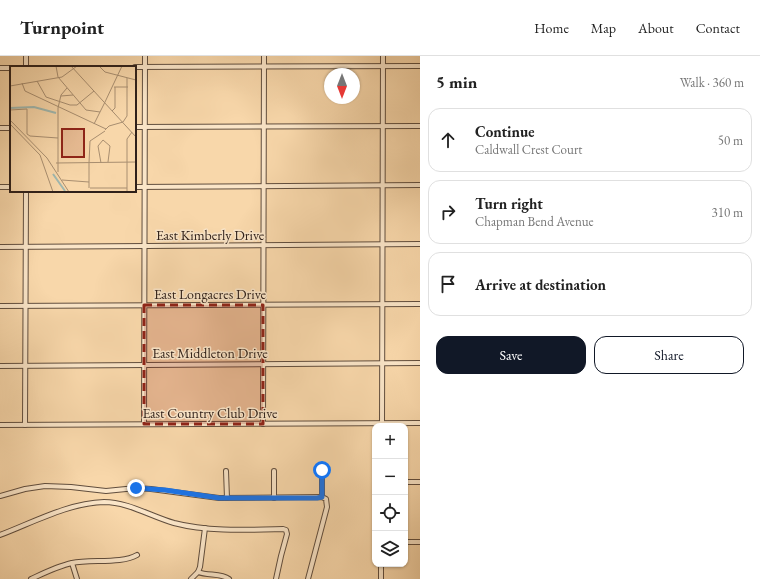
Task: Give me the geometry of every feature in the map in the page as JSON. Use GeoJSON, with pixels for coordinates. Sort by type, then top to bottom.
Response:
{"type":"FeatureCollection","features":[{"type":"Feature","properties":{"kind":"street"},"geometry":{"type":"LineString","coordinates":[[144,424],[145,56]]}},
{"type":"Feature","properties":{"kind":"street"},"geometry":{"type":"LineString","coordinates":[[263,424],[264,56]]}},
{"type":"Feature","properties":{"kind":"street"},"geometry":{"type":"LineString","coordinates":[[382,423],[383,56]]}},
{"type":"Feature","properties":{"kind":"street"},"geometry":{"type":"LineString","coordinates":[[136,68],[420,66]]}},
{"type":"Feature","properties":{"kind":"street"},"geometry":{"type":"LineString","coordinates":[[136,127],[420,126]]}},
{"type":"Feature","properties":{"kind":"street"},"geometry":{"type":"LineString","coordinates":[[136,187],[420,185]]}},
{"type":"Feature","properties":{"kind":"street"},"geometry":{"type":"LineString","coordinates":[[25,425],[26,192]]}},
{"type":"Feature","properties":{"kind":"street","name":"East Kimberly Drive"},"geometry":{"type":"LineString","coordinates":[[0,246],[420,244]]}},
{"type":"Feature","properties":{"kind":"street","name":"East Longacres Drive"},"geometry":{"type":"LineString","coordinates":[[0,306],[420,304]]}},
{"type":"Feature","properties":{"kind":"street","name":"East Middleton Drive"},"geometry":{"type":"LineString","coordinates":[[0,366],[420,363]]}},
{"type":"Feature","properties":{"kind":"street","name":"East Country Club Drive"},"geometry":{"type":"LineString","coordinates":[[408,424],[420,423]]}},
{"type":"Feature","properties":{"kind":"street","name":"East Country Club Drive"},"geometry":{"type":"LineString","coordinates":[[0,425],[372,425]]}},
{"type":"Feature","properties":{"kind":"street"},"geometry":{"type":"LineString","coordinates":[[274,470],[274,498]]}},
{"type":"Feature","properties":{"kind":"street"},"geometry":{"type":"LineString","coordinates":[[308,579],[327,507],[324,498],[322,470]]}},
{"type":"Feature","properties":{"kind":"street"},"geometry":{"type":"LineString","coordinates":[[226,471],[227,498]]}},
{"type":"Feature","properties":{"kind":"street"},"geometry":{"type":"LineString","coordinates":[[408,482],[420,482]]}},
{"type":"Feature","properties":{"kind":"street"},"geometry":{"type":"LineString","coordinates":[[0,496],[25,489],[45,486],[71,487],[101,491],[136,488],[227,498],[324,498]]}},
{"type":"Feature","properties":{"kind":"street"},"geometry":{"type":"LineString","coordinates":[[0,535],[72,507],[100,503],[120,504],[173,522],[206,528],[286,530],[287,534],[276,579]]}},
{"type":"Feature","properties":{"kind":"street"},"geometry":{"type":"LineString","coordinates":[[191,579],[198,572],[200,567],[206,528]]}},
{"type":"Feature","properties":{"kind":"street"},"geometry":{"type":"LineString","coordinates":[[408,542],[420,542]]}},
{"type":"Feature","properties":{"kind":"street"},"geometry":{"type":"LineString","coordinates":[[31,579],[72,563],[113,560],[138,555]]}},
{"type":"Feature","properties":{"kind":"street"},"geometry":{"type":"LineString","coordinates":[[72,563],[77,579]]}},
{"type":"Feature","properties":{"kind":"street"},"geometry":{"type":"LineString","coordinates":[[381,567],[381,579]]}},
{"type":"Feature","properties":{"kind":"street"},"geometry":{"type":"LineString","coordinates":[[198,572],[202,574],[226,577],[229,579]]}},
{"type":"Feature","properties":{"kind":"highlighted area"},"geometry":{"type":"Polygon","coordinates":[[[144,305],[263,305],[263,424],[144,424],[144,305]]]}},
{"type":"Feature","properties":{"kind":"route"},"geometry":{"type":"LineString","coordinates":[[136,488],[165,490],[219,498],[317,498],[322,497],[322,470]]}}]}
